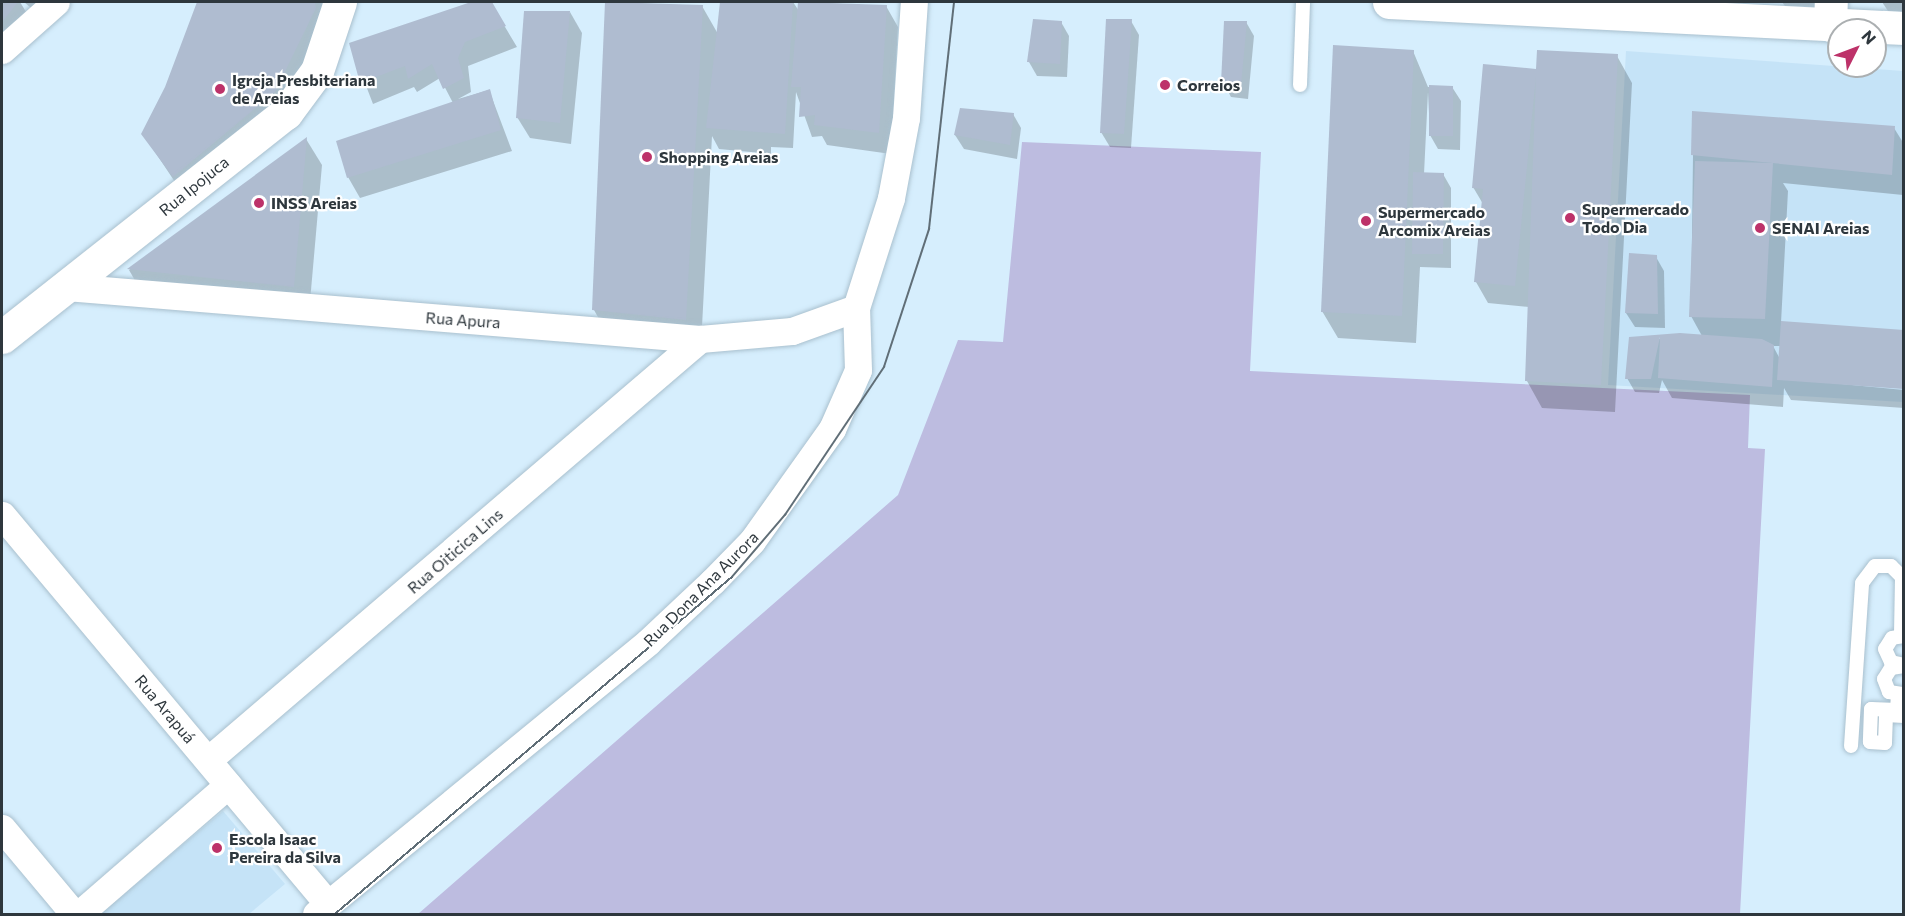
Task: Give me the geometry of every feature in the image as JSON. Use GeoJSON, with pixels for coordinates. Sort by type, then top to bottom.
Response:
{"type":"FeatureCollection","features":[{"type":"Feature","properties":{"kind":"main road","name":"Rua Ipojuca"},"geometry":{"type":"LineString","coordinates":[[2,337],[286,113],[317,71],[340,2]]}},
{"type":"Feature","properties":{"kind":"main road"},"geometry":{"type":"LineString","coordinates":[[1389,2],[1831,13],[1904,28]]}},
{"type":"Feature","properties":{"kind":"street"},"geometry":{"type":"LineString","coordinates":[[2,50],[56,2]]}},
{"type":"Feature","properties":{"kind":"street","name":"Rua Dona Ana Aurora"},"geometry":{"type":"LineString","coordinates":[[322,909],[648,642],[752,541],[851,393],[858,370],[856,308],[891,198],[906,118],[914,2]]}},
{"type":"Feature","properties":{"kind":"street","name":"Rua Apura"},"geometry":{"type":"LineString","coordinates":[[66,287],[700,339],[792,330],[856,308]]}},
{"type":"Feature","properties":{"kind":"street","name":"Rua Oiticica Lins"},"geometry":{"type":"LineString","coordinates":[[208,760],[700,339]]}},
{"type":"Feature","properties":{"kind":"street","name":"Rua Arapuá"},"geometry":{"type":"LineString","coordinates":[[2,515],[208,760],[322,909]]}},
{"type":"Feature","properties":{"kind":"street"},"geometry":{"type":"LineString","coordinates":[[79,915],[228,785]]}},
{"type":"Feature","properties":{"kind":"street"},"geometry":{"type":"LineString","coordinates":[[2,828],[74,915]]}},
{"type":"Feature","properties":{"kind":"lane"},"geometry":{"type":"LineString","coordinates":[[1300,85],[1303,2]]}},
{"type":"Feature","properties":{"kind":"lane"},"geometry":{"type":"LineString","coordinates":[[1851,747],[1862,583],[1875,566],[1891,566],[1902,577],[1902,636],[1885,649],[1902,666]]}},
{"type":"Feature","properties":{"kind":"lane"},"geometry":{"type":"LineString","coordinates":[[1902,666],[1890,668],[1884,680],[1886,688],[1901,695],[1897,710],[1871,709],[1870,742],[1885,743],[1886,715],[1904,716]]}},
{"type":"Feature","properties":{"kind":"shaded area","name":"SENAI Areias"},"geometry":{"type":"Polygon","coordinates":[[[1626,51],[1827,66],[1827,78],[1887,78],[1887,70],[1903,71],[1903,402],[1608,385],[1626,51]]]}},
{"type":"Feature","properties":{"kind":"shaded area"},"geometry":{"type":"Polygon","coordinates":[[[1022,142],[1261,152],[1250,371],[1750,395],[1748,448],[1765,449],[1740,914],[418,914],[898,495],[958,340],[1003,342],[1022,142]]]}},
{"type":"Feature","properties":{"kind":"shaded area","name":"Escola Isaac Pereira da Silva"},"geometry":{"type":"Polygon","coordinates":[[[223,811],[285,884],[249,914],[100,914],[223,811]]]}},
{"type":"Feature","properties":{"kind":"building"},"geometry":{"type":"Polygon","coordinates":[[[2,2],[18,2],[2,22],[2,2]]]}},
{"type":"Feature","properties":{"kind":"building","name":"Igreja Presbiteriana de Areias"},"geometry":{"type":"Polygon","coordinates":[[[197,2],[315,2],[316,8],[275,92],[173,177],[141,134],[165,87],[197,2]]]}},
{"type":"Feature","properties":{"kind":"building"},"geometry":{"type":"Polygon","coordinates":[[[471,2],[492,2],[506,26],[465,42],[458,58],[464,78],[443,89],[432,64],[408,79],[405,66],[360,83],[349,43],[471,2]]]}},
{"type":"Feature","properties":{"kind":"building","name":"Shopping Areias"},"geometry":{"type":"Polygon","coordinates":[[[605,2],[703,5],[686,320],[592,310],[605,2]]]}},
{"type":"Feature","properties":{"kind":"building"},"geometry":{"type":"Polygon","coordinates":[[[720,2],[793,2],[785,134],[706,128],[720,2]]]}},
{"type":"Feature","properties":{"kind":"building"},"geometry":{"type":"Polygon","coordinates":[[[798,2],[887,5],[879,133],[814,125],[815,115],[799,117],[801,87],[791,87],[798,2]]]}},
{"type":"Feature","properties":{"kind":"building"},"geometry":{"type":"Polygon","coordinates":[[[524,11],[570,11],[560,123],[516,118],[524,11]]]}},
{"type":"Feature","properties":{"kind":"building"},"geometry":{"type":"Polygon","coordinates":[[[1033,19],[1062,21],[1060,64],[1027,62],[1033,19]]]}},
{"type":"Feature","properties":{"kind":"building"},"geometry":{"type":"Polygon","coordinates":[[[1106,19],[1132,19],[1124,134],[1100,133],[1106,19]]]}},
{"type":"Feature","properties":{"kind":"building"},"geometry":{"type":"Polygon","coordinates":[[[1224,21],[1247,21],[1241,85],[1221,83],[1224,21]]]}},
{"type":"Feature","properties":{"kind":"building","name":"Supermercado Arcomix Areias"},"geometry":{"type":"Polygon","coordinates":[[[1333,45],[1414,50],[1402,316],[1321,312],[1333,45]]]}},
{"type":"Feature","properties":{"kind":"building","name":"Supermercado Todo Dia"},"geometry":{"type":"Polygon","coordinates":[[[1537,50],[1618,54],[1601,385],[1525,381],[1536,76],[1515,286],[1474,282],[1483,189],[1472,188],[1483,64],[1536,69],[1537,50]]]}},
{"type":"Feature","properties":{"kind":"building"},"geometry":{"type":"Polygon","coordinates":[[[1429,85],[1453,86],[1453,136],[1429,136],[1429,85]]]}},
{"type":"Feature","properties":{"kind":"building"},"geometry":{"type":"Polygon","coordinates":[[[490,89],[501,130],[347,178],[336,141],[490,89]]]}},
{"type":"Feature","properties":{"kind":"building"},"geometry":{"type":"Polygon","coordinates":[[[960,108],[1014,113],[1010,145],[954,135],[960,108]]]}},
{"type":"Feature","properties":{"kind":"building"},"geometry":{"type":"Polygon","coordinates":[[[1692,111],[1895,126],[1892,175],[1691,155],[1692,111]]]}},
{"type":"Feature","properties":{"kind":"building","name":"INSS Areias"},"geometry":{"type":"Polygon","coordinates":[[[307,137],[294,287],[127,269],[307,137]]]}},
{"type":"Feature","properties":{"kind":"building"},"geometry":{"type":"Polygon","coordinates":[[[1695,161],[1773,163],[1765,319],[1689,317],[1695,161]]]}},
{"type":"Feature","properties":{"kind":"building"},"geometry":{"type":"Polygon","coordinates":[[[1413,172],[1444,173],[1443,254],[1412,254],[1413,172]]]}},
{"type":"Feature","properties":{"kind":"building"},"geometry":{"type":"Polygon","coordinates":[[[1629,253],[1657,255],[1658,314],[1625,313],[1629,253]]]}},
{"type":"Feature","properties":{"kind":"building"},"geometry":{"type":"Polygon","coordinates":[[[1781,321],[1904,330],[1904,389],[1777,380],[1781,321]]]}},
{"type":"Feature","properties":{"kind":"building"},"geometry":{"type":"Polygon","coordinates":[[[1680,333],[1762,339],[1774,345],[1772,387],[1658,378],[1660,337],[1651,379],[1625,379],[1629,337],[1680,333]]]}},
{"type":"Feature","properties":{"kind":"tram line"},"geometry":{"type":"LineString","coordinates":[[335,914],[732,577],[785,515],[884,367],[929,229],[954,2]]}},
{"type":"Feature","properties":{"kind":"place","name":"Correios"},"geometry":{"type":"Point","coordinates":[1165,85]}},
{"type":"Feature","properties":{"kind":"place","name":"Igreja Presbiteriana de Areias"},"geometry":{"type":"Point","coordinates":[220,89]}},
{"type":"Feature","properties":{"kind":"place","name":"Shopping Areias"},"geometry":{"type":"Point","coordinates":[647,157]}},
{"type":"Feature","properties":{"kind":"place","name":"INSS Areias"},"geometry":{"type":"Point","coordinates":[259,203]}},
{"type":"Feature","properties":{"kind":"place","name":"Supermercado Todo Dia"},"geometry":{"type":"Point","coordinates":[1570,218]}},
{"type":"Feature","properties":{"kind":"place","name":"Supermercado Arcomix Areias"},"geometry":{"type":"Point","coordinates":[1366,221]}},
{"type":"Feature","properties":{"kind":"place","name":"SENAI Areias"},"geometry":{"type":"Point","coordinates":[1760,228]}},
{"type":"Feature","properties":{"kind":"place","name":"Escola Isaac Pereira da Silva"},"geometry":{"type":"Point","coordinates":[217,848]}}]}
